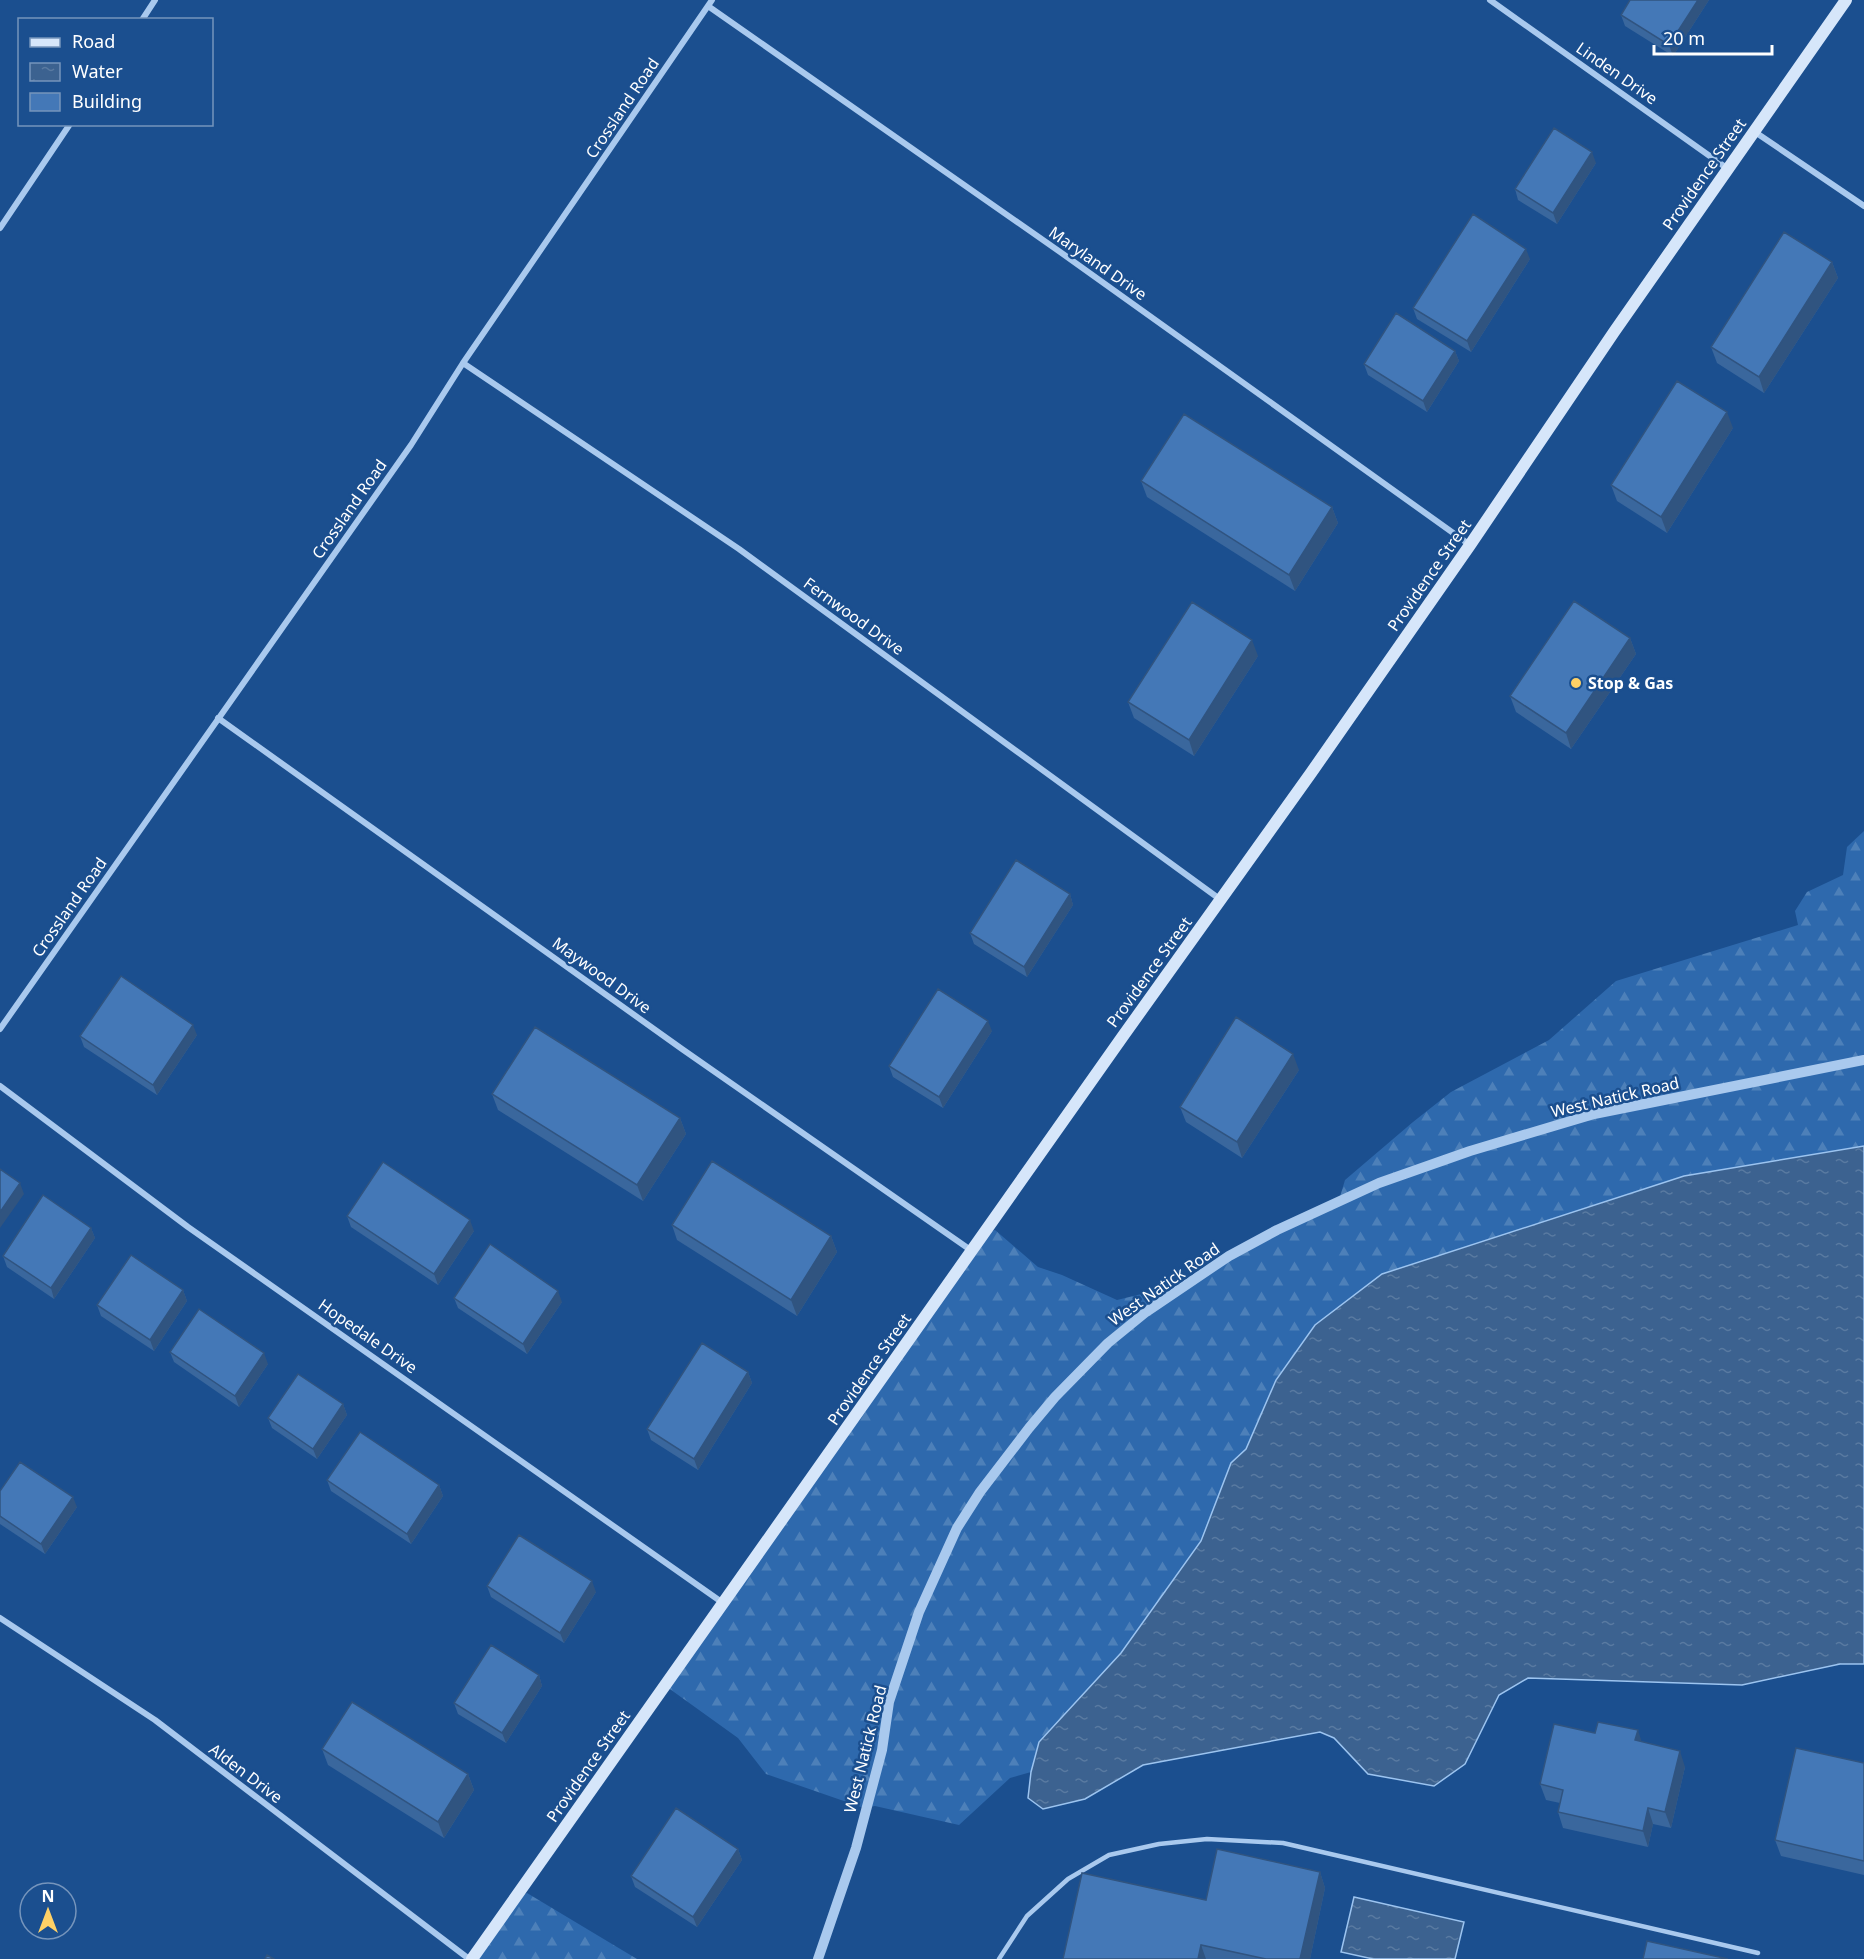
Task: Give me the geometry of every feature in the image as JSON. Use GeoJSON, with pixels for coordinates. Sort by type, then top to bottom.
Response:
{"type":"FeatureCollection","features":[{"type":"Feature","properties":{"kind":"main road","name":"Providence Street"},"geometry":{"type":"LineString","coordinates":[[471,1959],[1221,900],[1470,545],[1614,332],[1846,0]]}},
{"type":"Feature","properties":{"kind":"street"},"geometry":{"type":"LineString","coordinates":[[143,18],[155,0]]}},
{"type":"Feature","properties":{"kind":"street","name":"Linden Drive"},"geometry":{"type":"LineString","coordinates":[[1490,0],[1728,169]]}},
{"type":"Feature","properties":{"kind":"street","name":"Crossland Road"},"geometry":{"type":"LineString","coordinates":[[0,1029],[411,445],[464,363],[710,3]]}},
{"type":"Feature","properties":{"kind":"street","name":"Maryland Drive"},"geometry":{"type":"LineString","coordinates":[[710,3],[1470,545]]}},
{"type":"Feature","properties":{"kind":"street"},"geometry":{"type":"LineString","coordinates":[[0,228],[69,126]]}},
{"type":"Feature","properties":{"kind":"street"},"geometry":{"type":"LineString","coordinates":[[1754,131],[1864,206]]}},
{"type":"Feature","properties":{"kind":"street","name":"Fernwood Drive"},"geometry":{"type":"LineString","coordinates":[[464,363],[739,549],[1221,900]]}},
{"type":"Feature","properties":{"kind":"street","name":"Maywood Drive"},"geometry":{"type":"LineString","coordinates":[[218,718],[682,1049],[972,1252]]}},
{"type":"Feature","properties":{"kind":"street","name":"West Natick Road"},"geometry":{"type":"LineString","coordinates":[[818,1959],[862,1827],[882,1750],[889,1702],[919,1612],[957,1528],[980,1492],[1029,1428],[1055,1397],[1108,1343],[1146,1312],[1228,1256],[1277,1230],[1379,1183],[1470,1151],[1594,1114],[1864,1060]]}},
{"type":"Feature","properties":{"kind":"street","name":"Hopedale Drive"},"geometry":{"type":"LineString","coordinates":[[0,1086],[188,1227],[724,1603]]}},
{"type":"Feature","properties":{"kind":"street","name":"Alden Drive"},"geometry":{"type":"LineString","coordinates":[[0,1618],[155,1720],[471,1959]]}},
{"type":"Feature","properties":{"kind":"lane"},"geometry":{"type":"LineString","coordinates":[[999,1959],[1028,1916],[1068,1879],[1110,1855],[1159,1844],[1207,1839],[1283,1843],[1758,1953]]}},
{"type":"Feature","properties":{"kind":"green space"},"geometry":{"type":"Polygon","coordinates":[[[1864,831],[1864,1146],[1684,1176],[1276,1379],[1246,1449],[1231,1463],[1201,1541],[1121,1653],[1039,1742],[1031,1772],[1010,1778],[959,1825],[875,1806],[864,1808],[766,1774],[738,1738],[667,1687],[981,1235],[995,1230],[1038,1267],[1062,1275],[1117,1300],[1171,1289],[1339,1200],[1345,1180],[1413,1122],[1451,1092],[1549,1040],[1616,981],[1798,925],[1795,911],[1807,892],[1843,875],[1847,847],[1864,831]]]}},
{"type":"Feature","properties":{"kind":"green space"},"geometry":{"type":"Polygon","coordinates":[[[527,1893],[637,1959],[473,1959],[517,1898],[527,1893]]]}},
{"type":"Feature","properties":{"kind":"water"},"geometry":{"type":"Polygon","coordinates":[[[1864,1146],[1864,1664],[1840,1664],[1742,1685],[1528,1678],[1499,1695],[1465,1764],[1434,1786],[1368,1774],[1334,1738],[1320,1732],[1143,1765],[1085,1799],[1043,1809],[1028,1798],[1031,1772],[1039,1742],[1121,1653],[1201,1541],[1231,1463],[1246,1449],[1276,1380],[1315,1325],[1382,1274],[1684,1176],[1864,1146]]]}},
{"type":"Feature","properties":{"kind":"water"},"geometry":{"type":"Polygon","coordinates":[[[1354,1897],[1464,1922],[1455,1959],[1373,1959],[1341,1952],[1354,1897]]]}},
{"type":"Feature","properties":{"kind":"building"},"geometry":{"type":"Polygon","coordinates":[[[1630,0],[1698,0],[1669,45],[1621,15],[1630,0]]]}},
{"type":"Feature","properties":{"kind":"building"},"geometry":{"type":"Polygon","coordinates":[[[1554,128],[1592,152],[1553,213],[1515,189],[1554,128]]]}},
{"type":"Feature","properties":{"kind":"building"},"geometry":{"type":"Polygon","coordinates":[[[1473,214],[1526,249],[1467,341],[1413,308],[1473,214]]]}},
{"type":"Feature","properties":{"kind":"building"},"geometry":{"type":"Polygon","coordinates":[[[1784,232],[1832,262],[1759,377],[1711,347],[1784,232]]]}},
{"type":"Feature","properties":{"kind":"building"},"geometry":{"type":"Polygon","coordinates":[[[1396,313],[1455,351],[1423,401],[1364,364],[1396,313]]]}},
{"type":"Feature","properties":{"kind":"building"},"geometry":{"type":"Polygon","coordinates":[[[1677,381],[1727,412],[1661,517],[1611,485],[1677,381]]]}},
{"type":"Feature","properties":{"kind":"building"},"geometry":{"type":"Polygon","coordinates":[[[1184,414],[1332,507],[1289,575],[1141,481],[1184,414]]]}},
{"type":"Feature","properties":{"kind":"building","name":"Stop & Gas"},"geometry":{"type":"Polygon","coordinates":[[[1574,601],[1630,638],[1566,733],[1510,696],[1574,601]]]}},
{"type":"Feature","properties":{"kind":"building"},"geometry":{"type":"Polygon","coordinates":[[[1192,602],[1252,640],[1189,740],[1128,702],[1192,602]]]}},
{"type":"Feature","properties":{"kind":"building"},"geometry":{"type":"Polygon","coordinates":[[[1016,860],[1070,894],[1024,967],[970,933],[1016,860]]]}},
{"type":"Feature","properties":{"kind":"building"},"geometry":{"type":"Polygon","coordinates":[[[121,976],[193,1025],[153,1085],[80,1036],[121,976]]]}},
{"type":"Feature","properties":{"kind":"building"},"geometry":{"type":"Polygon","coordinates":[[[938,989],[988,1021],[939,1097],[889,1066],[938,989]]]}},
{"type":"Feature","properties":{"kind":"building"},"geometry":{"type":"Polygon","coordinates":[[[1236,1017],[1293,1054],[1237,1142],[1180,1107],[1236,1017]]]}},
{"type":"Feature","properties":{"kind":"building"},"geometry":{"type":"Polygon","coordinates":[[[535,1027],[680,1118],[637,1185],[492,1094],[535,1027]]]}},
{"type":"Feature","properties":{"kind":"building"},"geometry":{"type":"Polygon","coordinates":[[[712,1161],[831,1236],[791,1300],[672,1225],[712,1161]]]}},
{"type":"Feature","properties":{"kind":"building"},"geometry":{"type":"Polygon","coordinates":[[[383,1162],[470,1220],[434,1274],[347,1216],[383,1162]]]}},
{"type":"Feature","properties":{"kind":"building"},"geometry":{"type":"Polygon","coordinates":[[[0,1169],[20,1183],[0,1212],[0,1169]]]}},
{"type":"Feature","properties":{"kind":"building"},"geometry":{"type":"Polygon","coordinates":[[[43,1195],[91,1228],[51,1288],[3,1256],[43,1195]]]}},
{"type":"Feature","properties":{"kind":"building"},"geometry":{"type":"Polygon","coordinates":[[[490,1244],[558,1291],[523,1344],[454,1298],[490,1244]]]}},
{"type":"Feature","properties":{"kind":"building"},"geometry":{"type":"Polygon","coordinates":[[[131,1255],[183,1290],[150,1340],[97,1305],[131,1255]]]}},
{"type":"Feature","properties":{"kind":"building"},"geometry":{"type":"Polygon","coordinates":[[[199,1309],[264,1353],[235,1396],[170,1352],[199,1309]]]}},
{"type":"Feature","properties":{"kind":"building"},"geometry":{"type":"Polygon","coordinates":[[[702,1343],[748,1372],[694,1459],[647,1429],[702,1343]]]}},
{"type":"Feature","properties":{"kind":"building"},"geometry":{"type":"Polygon","coordinates":[[[298,1374],[343,1404],[313,1449],[268,1418],[298,1374]]]}},
{"type":"Feature","properties":{"kind":"building"},"geometry":{"type":"Polygon","coordinates":[[[360,1432],[439,1485],[407,1534],[327,1480],[360,1432]]]}},
{"type":"Feature","properties":{"kind":"building"},"geometry":{"type":"Polygon","coordinates":[[[20,1462],[73,1497],[41,1544],[0,1516],[0,1491],[20,1462]]]}},
{"type":"Feature","properties":{"kind":"building"},"geometry":{"type":"Polygon","coordinates":[[[519,1535],[592,1581],[560,1633],[487,1586],[519,1535]]]}},
{"type":"Feature","properties":{"kind":"building"},"geometry":{"type":"Polygon","coordinates":[[[491,1645],[539,1675],[502,1733],[454,1703],[491,1645]]]}},
{"type":"Feature","properties":{"kind":"building"},"geometry":{"type":"Polygon","coordinates":[[[352,1702],[468,1774],[438,1822],[322,1749],[352,1702]]]}},
{"type":"Feature","properties":{"kind":"building"},"geometry":{"type":"Polygon","coordinates":[[[1598,1722],[1638,1730],[1635,1740],[1680,1751],[1665,1812],[1648,1808],[1643,1831],[1558,1812],[1563,1790],[1540,1784],[1554,1724],[1595,1733],[1598,1722]]]}},
{"type":"Feature","properties":{"kind":"building"},"geometry":{"type":"Polygon","coordinates":[[[1796,1748],[1864,1763],[1864,1861],[1775,1840],[1796,1748]]]}},
{"type":"Feature","properties":{"kind":"building"},"geometry":{"type":"Polygon","coordinates":[[[676,1808],[738,1849],[693,1917],[631,1876],[676,1808]]]}},
{"type":"Feature","properties":{"kind":"building"},"geometry":{"type":"Polygon","coordinates":[[[1217,1849],[1320,1872],[1300,1959],[1266,1959],[1201,1945],[1198,1959],[1063,1959],[1082,1873],[1206,1900],[1217,1849]]]}},
{"type":"Feature","properties":{"kind":"building"},"geometry":{"type":"Polygon","coordinates":[[[1647,1941],[1728,1959],[1643,1959],[1647,1941]]]}},
{"type":"Feature","properties":{"kind":"place","name":"Stop & Gas"},"geometry":{"type":"Point","coordinates":[1576,683]}}]}
